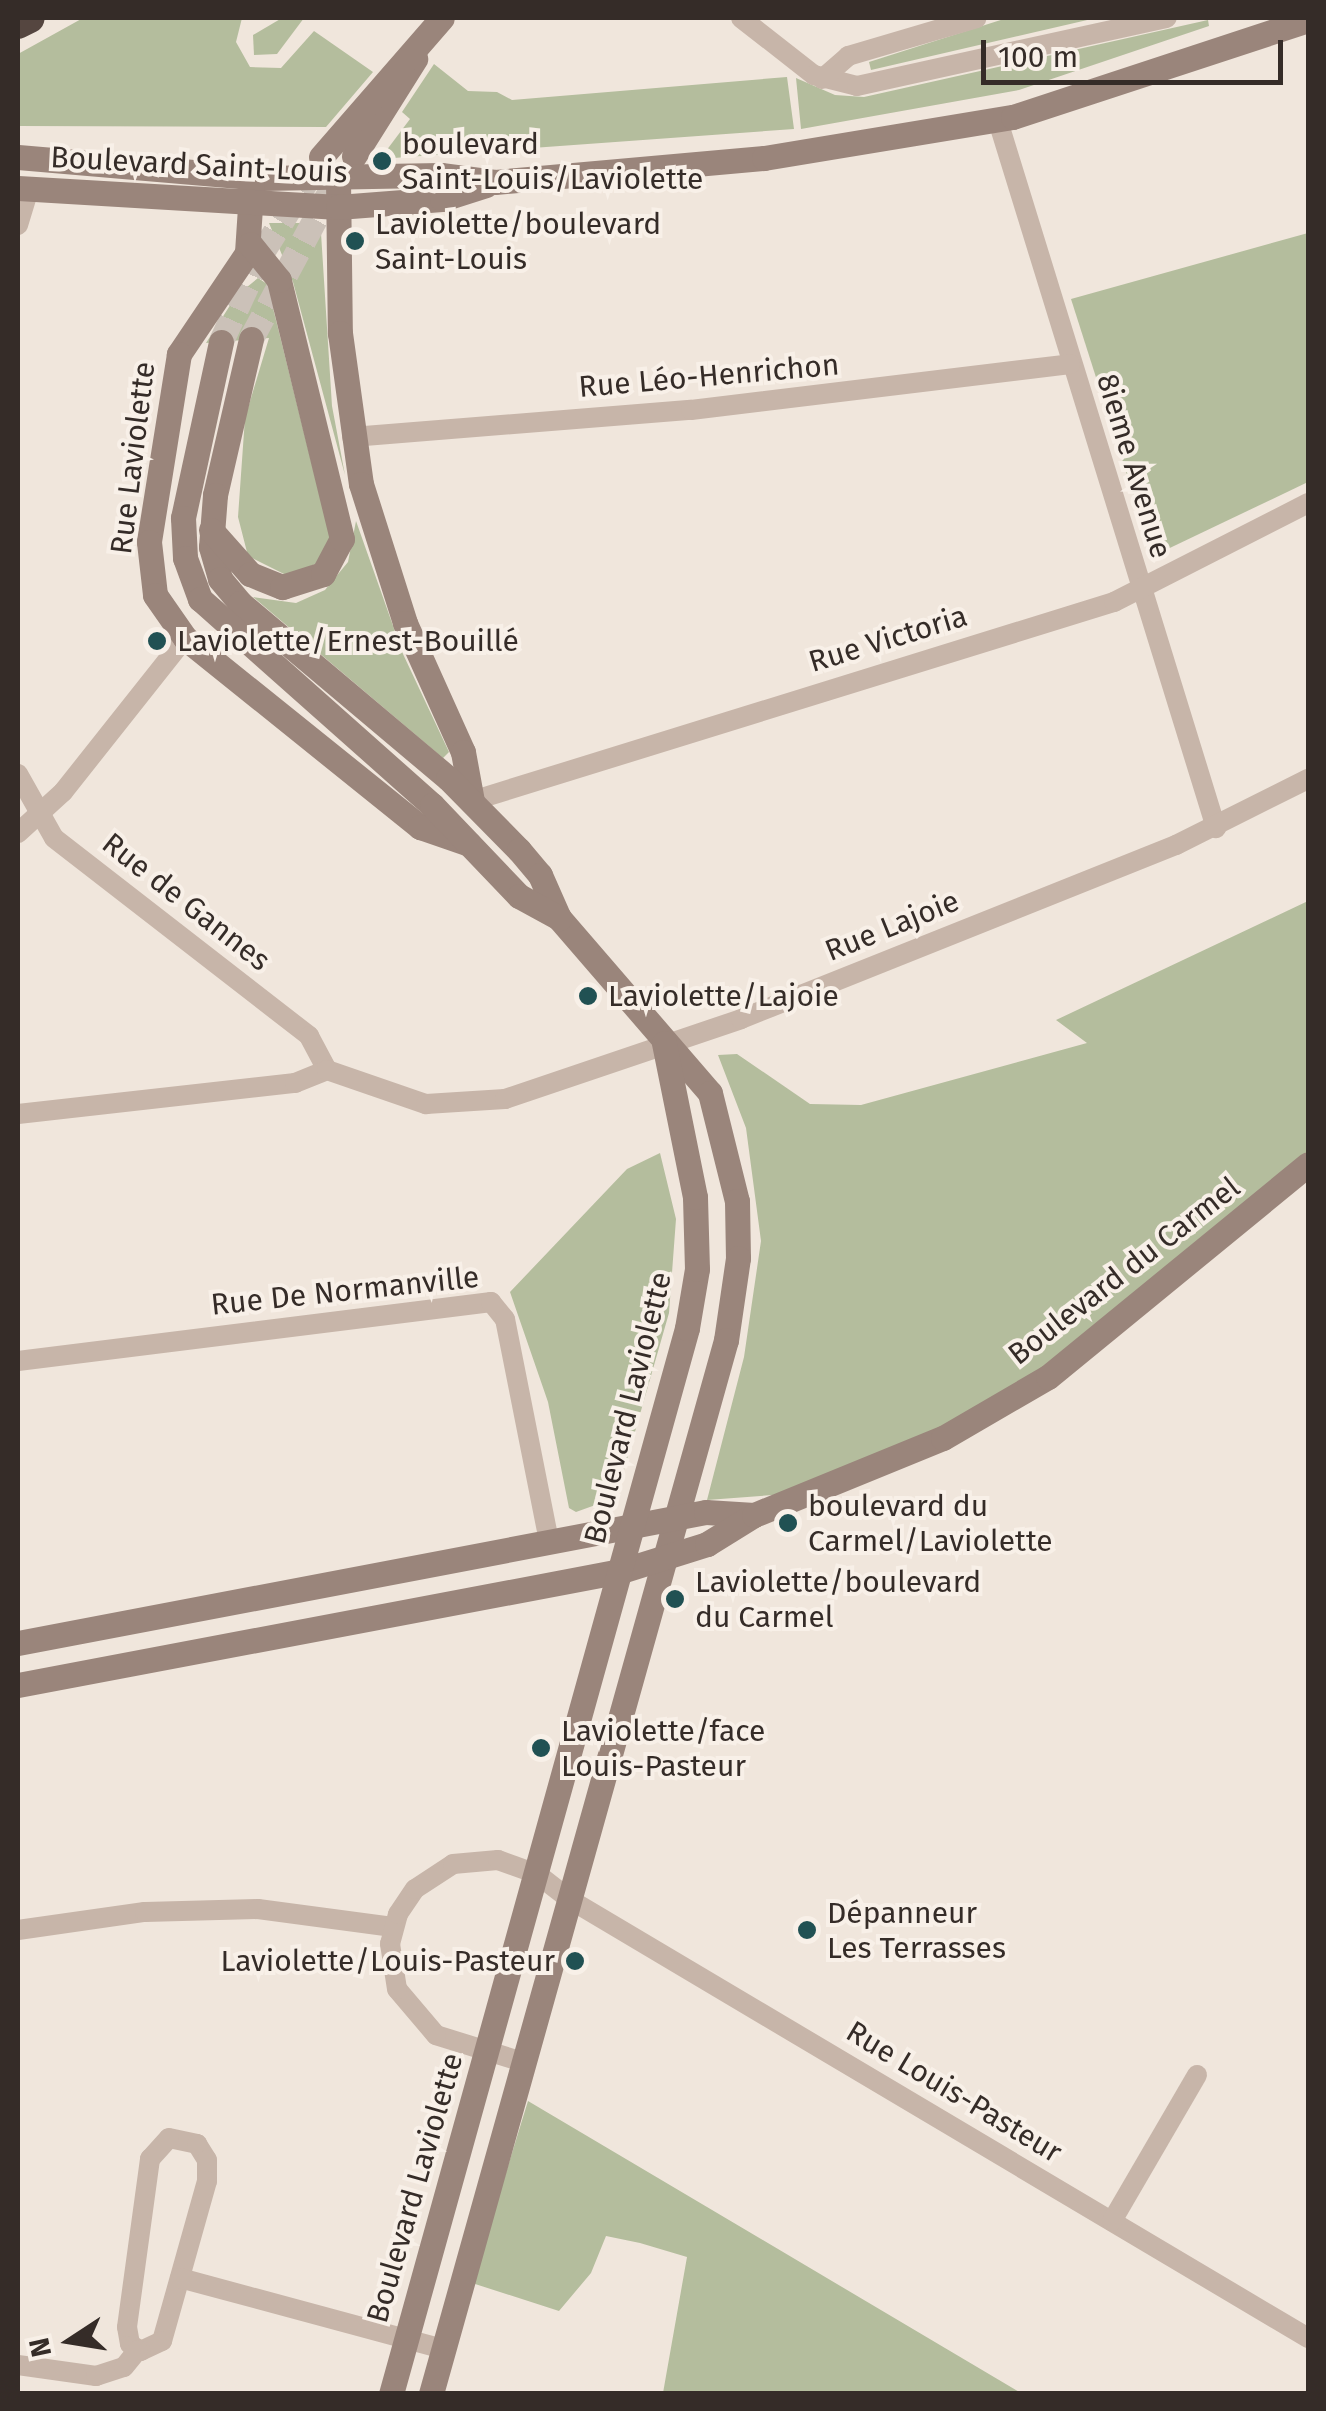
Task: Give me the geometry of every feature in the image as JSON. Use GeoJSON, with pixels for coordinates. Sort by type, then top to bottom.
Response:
{"type":"FeatureCollection","features":[{"type":"Feature","properties":{"kind":"highway"},"geometry":{"type":"LineString","coordinates":[[18,24],[30,18]]}},
{"type":"Feature","properties":{"kind":"street"},"geometry":{"type":"LineString","coordinates":[[741,18],[822,80],[880,84],[1166,18]]}},
{"type":"Feature","properties":{"kind":"street"},"geometry":{"type":"LineString","coordinates":[[822,80],[844,58],[976,18]]}},
{"type":"Feature","properties":{"kind":"street","name":"Boulevard Saint-Louis"},"geometry":{"type":"LineString","coordinates":[[23,188],[250,206],[338,207],[442,199],[495,182],[779,156],[998,121],[1308,20]]}},
{"type":"Feature","properties":{"kind":"street"},"geometry":{"type":"LineString","coordinates":[[354,156],[434,27]]}},
{"type":"Feature","properties":{"kind":"street"},"geometry":{"type":"LineString","coordinates":[[322,157],[380,82],[434,27]]}},
{"type":"Feature","properties":{"kind":"street","name":"8ieme Avenue"},"geometry":{"type":"LineString","coordinates":[[998,121],[1216,828]]}},
{"type":"Feature","properties":{"kind":"street","name":"Boulevard Saint-Louis"},"geometry":{"type":"LineString","coordinates":[[18,157],[252,178],[441,174],[495,182]]}},
{"type":"Feature","properties":{"kind":"street"},"geometry":{"type":"LineString","coordinates":[[211,530],[250,574],[282,587],[324,574],[342,538],[279,280],[250,244],[252,178]]}},
{"type":"Feature","properties":{"kind":"street"},"geometry":{"type":"LineString","coordinates":[[338,179],[340,333],[352,437],[385,566],[463,752],[472,800]]}},
{"type":"Feature","properties":{"kind":"street"},"geometry":{"type":"LineString","coordinates":[[18,225],[23,188]]}},
{"type":"Feature","properties":{"kind":"street","name":"Rue Laviolette"},"geometry":{"type":"LineString","coordinates":[[250,244],[184,341],[167,417],[150,569],[159,606],[185,638],[420,827],[469,844]]}},
{"type":"Feature","properties":{"kind":"street","name":"Rue Laviolette"},"geometry":{"type":"LineString","coordinates":[[251,339],[228,423],[211,530],[216,569],[235,598],[472,800],[540,875],[559,918],[664,1043]]}},
{"type":"Feature","properties":{"kind":"street","name":"Rue Laviolette"},"geometry":{"type":"LineString","coordinates":[[221,342],[183,518],[194,588],[216,618],[410,785],[519,896],[559,918]]}},
{"type":"Feature","properties":{"kind":"street","name":"Rue Léo-Henrichon"},"geometry":{"type":"LineString","coordinates":[[352,437],[690,410],[1070,364]]}},
{"type":"Feature","properties":{"kind":"street","name":"Rue Victoria"},"geometry":{"type":"LineString","coordinates":[[472,800],[1141,591],[1308,503]]}},
{"type":"Feature","properties":{"kind":"street"},"geometry":{"type":"LineString","coordinates":[[18,833],[40,812],[185,638]]}},
{"type":"Feature","properties":{"kind":"street","name":"Rue de Gannes"},"geometry":{"type":"LineString","coordinates":[[18,774],[54,838],[309,1036],[327,1070]]}},
{"type":"Feature","properties":{"kind":"street","name":"Rue Lajoie"},"geometry":{"type":"LineString","coordinates":[[327,1070],[410,1100],[460,1106],[505,1099],[741,1020],[1216,828],[1308,780]]}},
{"type":"Feature","properties":{"kind":"street"},"geometry":{"type":"LineString","coordinates":[[431,2394],[726,1340],[739,1228],[728,1149],[713,1098],[664,1043]]}},
{"type":"Feature","properties":{"kind":"street","name":"Boulevard Laviolette"},"geometry":{"type":"LineString","coordinates":[[391,2394],[684,1343],[697,1268],[696,1197],[664,1043]]}},
{"type":"Feature","properties":{"kind":"street"},"geometry":{"type":"LineString","coordinates":[[18,1114],[295,1083],[327,1070]]}},
{"type":"Feature","properties":{"kind":"street","name":"Boulevard du Carmel"},"geometry":{"type":"LineString","coordinates":[[18,1685],[621,1571],[666,1558],[754,1514],[943,1438],[1048,1377],[1308,1164]]}},
{"type":"Feature","properties":{"kind":"street","name":"Rue De Normanville"},"geometry":{"type":"LineString","coordinates":[[18,1361],[491,1302],[505,1319],[549,1542]]}},
{"type":"Feature","properties":{"kind":"street","name":"Boulevard du Carmel"},"geometry":{"type":"LineString","coordinates":[[18,1643],[634,1525],[676,1518],[754,1514]]}},
{"type":"Feature","properties":{"kind":"street"},"geometry":{"type":"LineString","coordinates":[[250,1599],[258,1640]]}},
{"type":"Feature","properties":{"kind":"street"},"geometry":{"type":"LineString","coordinates":[[524,2062],[436,2034],[404,2003],[390,1959],[393,1927],[415,1889],[452,1864],[498,1860],[537,1874]]}},
{"type":"Feature","properties":{"kind":"street","name":"Rue Louis-Pasteur"},"geometry":{"type":"LineString","coordinates":[[537,1874],[569,1899],[1308,2338]]}},
{"type":"Feature","properties":{"kind":"street"},"geometry":{"type":"LineString","coordinates":[[18,1930],[122,1914],[244,1909],[322,1913],[393,1927]]}},
{"type":"Feature","properties":{"kind":"street"},"geometry":{"type":"LineString","coordinates":[[1112,2221],[1197,2075]]}},
{"type":"Feature","properties":{"kind":"street"},"geometry":{"type":"LineString","coordinates":[[179,2137],[197,2144],[208,2170],[162,2341],[153,2350],[138,2350],[126,2333],[150,2159],[160,2142],[179,2137]]}},
{"type":"Feature","properties":{"kind":"street"},"geometry":{"type":"LineString","coordinates":[[180,2278],[444,2348]]}},
{"type":"Feature","properties":{"kind":"street"},"geometry":{"type":"LineString","coordinates":[[18,2365],[96,2376],[124,2367],[138,2350]]}},
{"type":"Feature","properties":{"kind":"green space"},"geometry":{"type":"Polygon","coordinates":[[[83,18],[242,18],[236,42],[250,67],[281,68],[314,31],[373,72],[326,127],[18,126],[18,54],[83,18]]]}},
{"type":"Feature","properties":{"kind":"green space"},"geometry":{"type":"Polygon","coordinates":[[[282,18],[304,18],[277,54],[254,55],[253,35],[282,18]]]}},
{"type":"Feature","properties":{"kind":"green space"},"geometry":{"type":"Polygon","coordinates":[[[1007,18],[1096,18],[871,70],[869,62],[1007,18]]]}},
{"type":"Feature","properties":{"kind":"green space"},"geometry":{"type":"Polygon","coordinates":[[[1208,20],[1209,26],[1019,90],[801,129],[796,78],[835,95],[864,97],[1208,20]]]}},
{"type":"Feature","properties":{"kind":"green space"},"geometry":{"type":"Polygon","coordinates":[[[434,64],[468,91],[497,92],[512,100],[787,77],[794,129],[380,159],[410,119],[402,112],[434,64]]]}},
{"type":"Feature","properties":{"kind":"green space"},"geometry":{"type":"Polygon","coordinates":[[[269,223],[312,223],[321,233],[332,406],[345,475],[293,282],[269,223]]]}},
{"type":"Feature","properties":{"kind":"green space"},"geometry":{"type":"Polygon","coordinates":[[[1308,233],[1308,482],[1153,556],[1071,299],[1308,233]]]}},
{"type":"Feature","properties":{"kind":"green space"},"geometry":{"type":"Polygon","coordinates":[[[258,278],[267,284],[330,537],[322,561],[288,576],[248,556],[238,517],[245,418],[269,338],[206,343],[236,296],[258,278]]]}},
{"type":"Feature","properties":{"kind":"green space"},"geometry":{"type":"Polygon","coordinates":[[[356,521],[403,654],[449,752],[443,758],[253,597],[296,603],[325,590],[348,562],[356,521]]]}},
{"type":"Feature","properties":{"kind":"green space"},"geometry":{"type":"Polygon","coordinates":[[[1308,901],[1308,1156],[1034,1376],[950,1426],[800,1493],[707,1500],[744,1357],[761,1241],[746,1128],[718,1055],[737,1054],[810,1104],[861,1105],[1087,1043],[1056,1020],[1308,901]]]}},
{"type":"Feature","properties":{"kind":"green space"},"geometry":{"type":"Polygon","coordinates":[[[660,1153],[676,1219],[669,1313],[620,1484],[612,1499],[576,1512],[569,1508],[548,1402],[510,1292],[627,1169],[660,1153]]]}},
{"type":"Feature","properties":{"kind":"green space"},"geometry":{"type":"Polygon","coordinates":[[[528,2101],[1021,2393],[663,2393],[687,2257],[606,2236],[591,2273],[559,2311],[472,2283],[528,2101]]]}},
{"type":"Feature","properties":{"kind":"tunnel"},"geometry":{"type":"LineString","coordinates":[[221,342],[262,253],[319,161]]}},
{"type":"Feature","properties":{"kind":"tunnel"},"geometry":{"type":"LineString","coordinates":[[251,339],[331,190]]}},
{"type":"Feature","properties":{"kind":"place","name":"boulevard Saint-Louis/Laviolette"},"geometry":{"type":"Point","coordinates":[382,161]}},
{"type":"Feature","properties":{"kind":"place","name":"Laviolette/boulevard Saint-Louis"},"geometry":{"type":"Point","coordinates":[355,241]}},
{"type":"Feature","properties":{"kind":"place","name":"Laviolette/Ernest-Bouillé"},"geometry":{"type":"Point","coordinates":[157,641]}},
{"type":"Feature","properties":{"kind":"place","name":"Laviolette/Lajoie"},"geometry":{"type":"Point","coordinates":[588,996]}},
{"type":"Feature","properties":{"kind":"place","name":"boulevard du Carmel/Laviolette"},"geometry":{"type":"Point","coordinates":[788,1523]}},
{"type":"Feature","properties":{"kind":"place","name":"Laviolette/boulevard du Carmel"},"geometry":{"type":"Point","coordinates":[675,1599]}},
{"type":"Feature","properties":{"kind":"place","name":"Laviolette/face Louis-Pasteur"},"geometry":{"type":"Point","coordinates":[541,1748]}},
{"type":"Feature","properties":{"kind":"place","name":"Dépanneur Les Terrasses"},"geometry":{"type":"Point","coordinates":[807,1930]}},
{"type":"Feature","properties":{"kind":"place","name":"Laviolette/Louis-Pasteur"},"geometry":{"type":"Point","coordinates":[575,1961]}}]}
